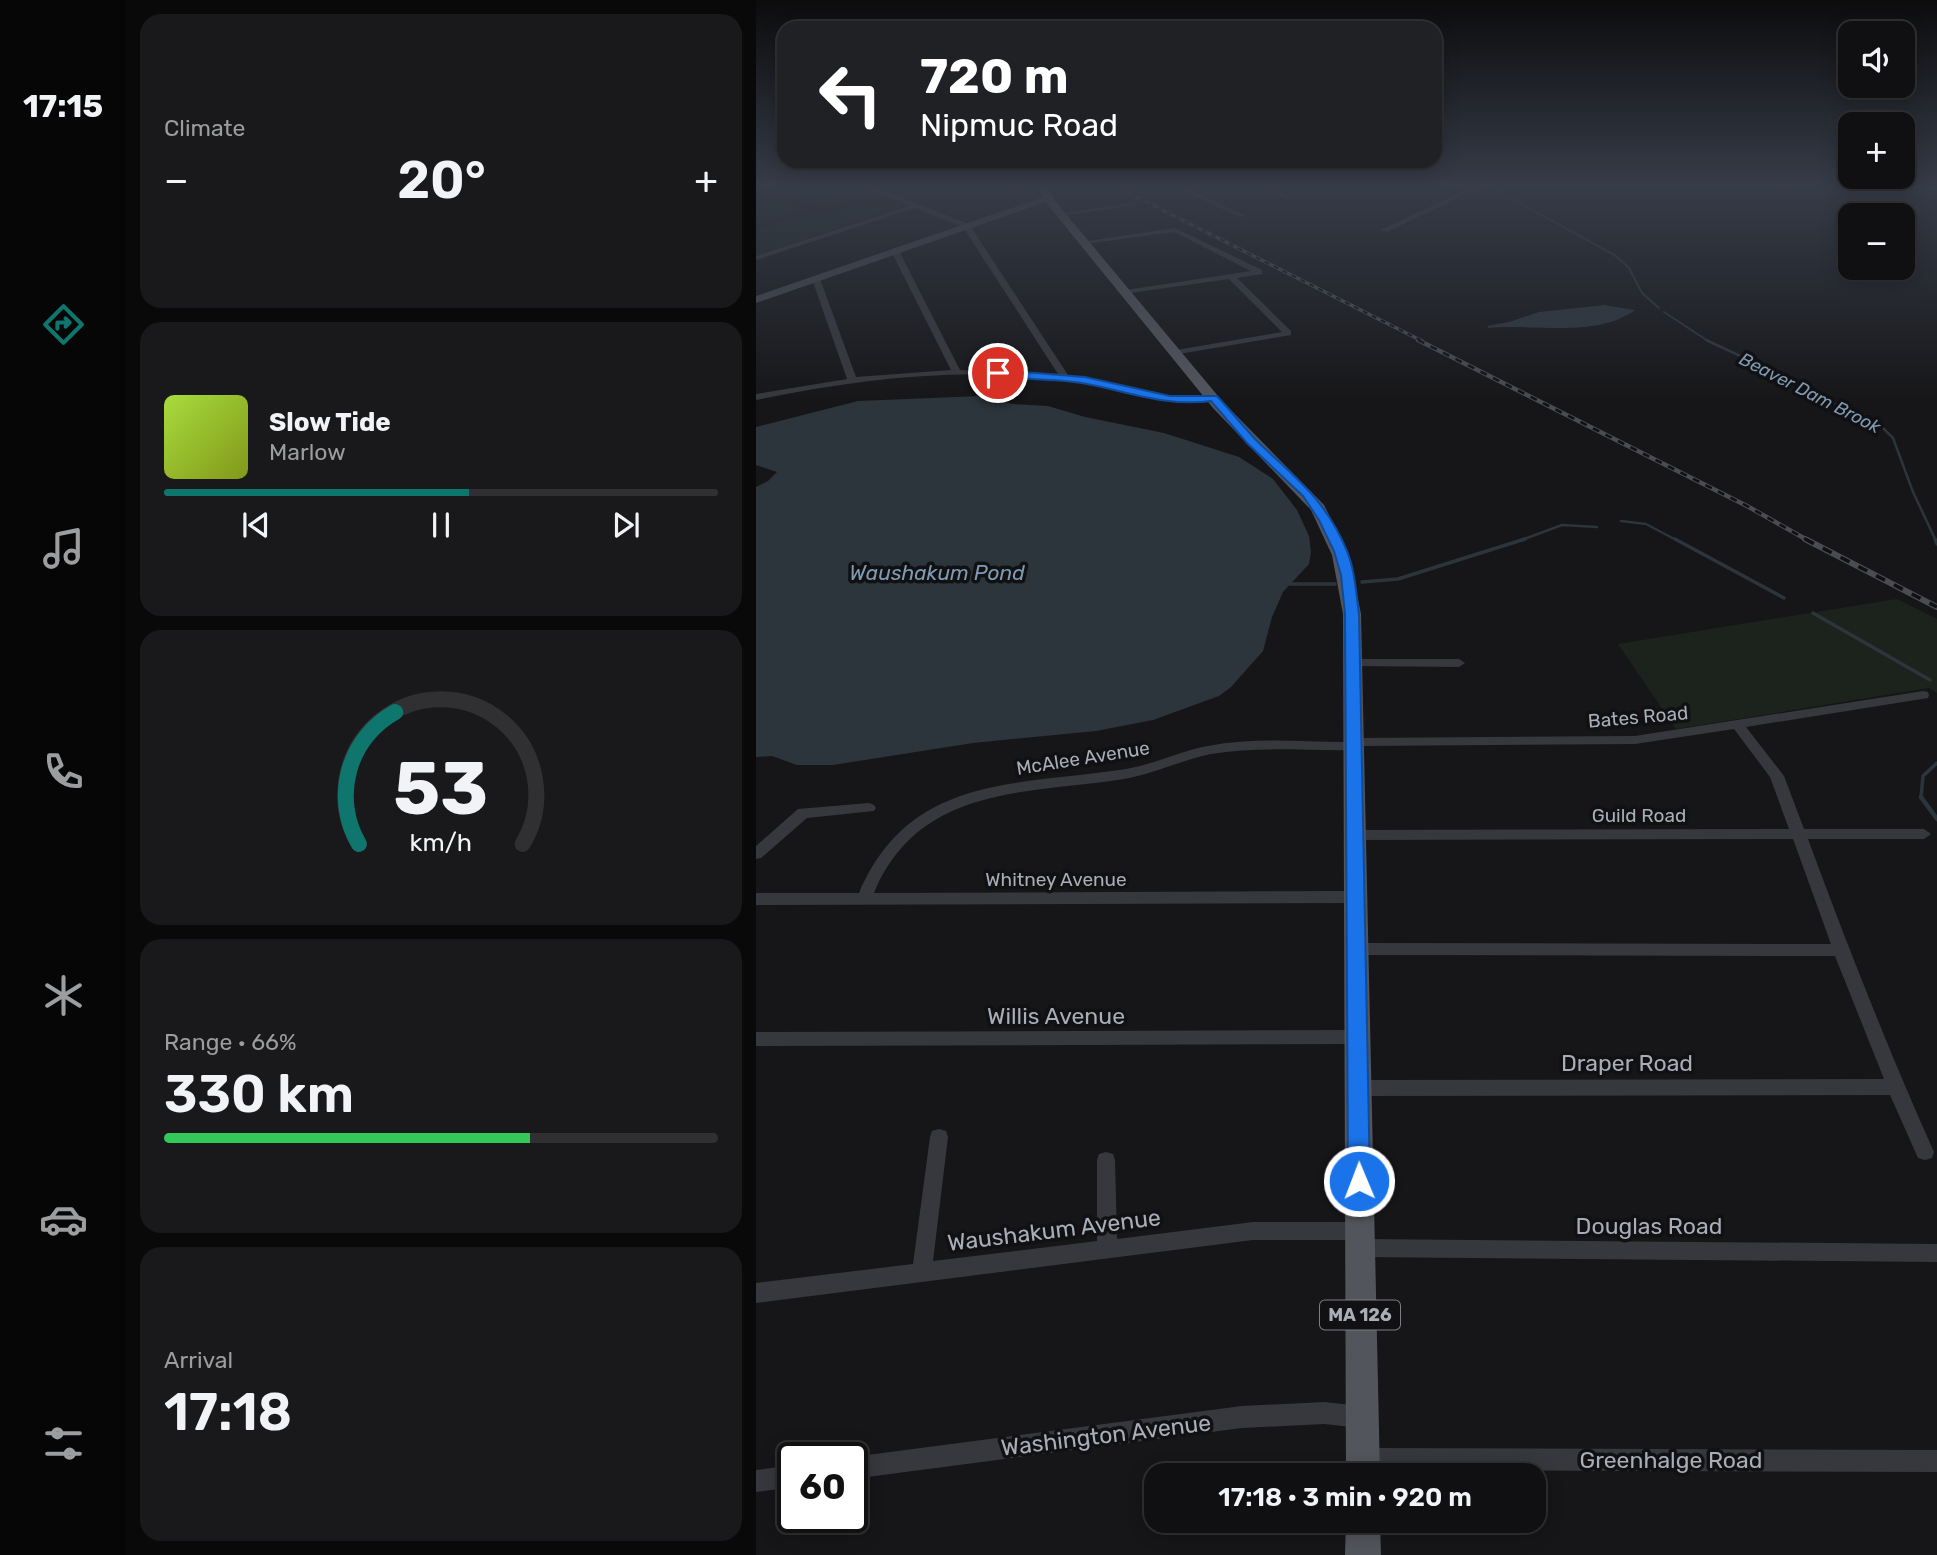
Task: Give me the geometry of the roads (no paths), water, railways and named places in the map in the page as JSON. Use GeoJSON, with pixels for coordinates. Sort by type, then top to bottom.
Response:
{"type":"FeatureCollection","features":[{"type":"Feature","properties":{"kind":"main road","name":"MA 126"},"geometry":{"type":"LineString","coordinates":[[1098,258],[1251,441],[1308,494],[1340,551],[1347,575],[1352,614],[1362,1463]]}},
{"type":"Feature","properties":{"kind":"main road"},"geometry":{"type":"LineString","coordinates":[[1363,1533],[1363,1555]]}},
{"type":"Feature","properties":{"kind":"street"},"geometry":{"type":"LineString","coordinates":[[756,300],[876,258]]}},
{"type":"Feature","properties":{"kind":"street"},"geometry":{"type":"LineString","coordinates":[[898,258],[957,373]]}},
{"type":"Feature","properties":{"kind":"street"},"geometry":{"type":"LineString","coordinates":[[987,258],[1065,378]]}},
{"type":"Feature","properties":{"kind":"street"},"geometry":{"type":"LineString","coordinates":[[1126,292],[1259,272],[1230,258]]}},
{"type":"Feature","properties":{"kind":"street"},"geometry":{"type":"LineString","coordinates":[[1176,353],[1288,333],[1231,276]]}},
{"type":"Feature","properties":{"kind":"street"},"geometry":{"type":"LineString","coordinates":[[816,279],[852,380]]}},
{"type":"Feature","properties":{"kind":"street"},"geometry":{"type":"LineString","coordinates":[[756,397],[852,380],[957,373],[1065,378],[1110,384],[1170,400],[1214,398]]}},
{"type":"Feature","properties":{"kind":"street"},"geometry":{"type":"LineString","coordinates":[[1352,663],[1459,663]]}},
{"type":"Feature","properties":{"kind":"street","name":"Bates Road"},"geometry":{"type":"LineString","coordinates":[[1353,744],[1635,740],[1923,695]]}},
{"type":"Feature","properties":{"kind":"street"},"geometry":{"type":"LineString","coordinates":[[1737,724],[1777,776],[1841,950],[1924,1152]]}},
{"type":"Feature","properties":{"kind":"street","name":"McAlee Avenue"},"geometry":{"type":"LineString","coordinates":[[864,899],[883,857],[908,831],[930,815],[970,799],[1014,789],[1128,774],[1208,750],[1353,744]]}},
{"type":"Feature","properties":{"kind":"street"},"geometry":{"type":"LineString","coordinates":[[756,854],[803,813],[869,808]]}},
{"type":"Feature","properties":{"kind":"street","name":"Guild Road"},"geometry":{"type":"LineString","coordinates":[[1354,835],[1924,834]]}},
{"type":"Feature","properties":{"kind":"street","name":"Whitney Avenue"},"geometry":{"type":"LineString","coordinates":[[756,899],[1355,897]]}},
{"type":"Feature","properties":{"kind":"street"},"geometry":{"type":"LineString","coordinates":[[1356,949],[1841,950]]}},
{"type":"Feature","properties":{"kind":"street","name":"Willis Avenue"},"geometry":{"type":"LineString","coordinates":[[756,1039],[1357,1037]]}},
{"type":"Feature","properties":{"kind":"street","name":"Draper Road"},"geometry":{"type":"LineString","coordinates":[[1358,1088],[1896,1087]]}},
{"type":"Feature","properties":{"kind":"street"},"geometry":{"type":"LineString","coordinates":[[922,1272],[939,1137]]}},
{"type":"Feature","properties":{"kind":"street"},"geometry":{"type":"LineString","coordinates":[[1106,1160],[1107,1247]]}},
{"type":"Feature","properties":{"kind":"street","name":"Waushakum Avenue"},"geometry":{"type":"LineString","coordinates":[[756,1293],[1107,1247],[1253,1231],[1360,1240]]}},
{"type":"Feature","properties":{"kind":"street","name":"Douglas Road"},"geometry":{"type":"LineString","coordinates":[[1360,1240],[1937,1253]]}},
{"type":"Feature","properties":{"kind":"street","name":"Washington Avenue"},"geometry":{"type":"LineString","coordinates":[[868,1466],[1242,1417],[1324,1413],[1361,1417]]}},
{"type":"Feature","properties":{"kind":"street","name":"Greenhalge Road"},"geometry":{"type":"LineString","coordinates":[[1546,1465],[1937,1461]]}},
{"type":"Feature","properties":{"kind":"street"},"geometry":{"type":"LineString","coordinates":[[756,1481],[777,1478]]}},
{"type":"Feature","properties":{"kind":"water"},"geometry":{"type":"Polygon","coordinates":[[[1604,305],[1635,310],[1619,319],[1583,327],[1487,326],[1539,312],[1604,305]]]}},
{"type":"Feature","properties":{"kind":"water","name":"Waushakum Pond"},"geometry":{"type":"Polygon","coordinates":[[[980,396],[1013,404],[1048,406],[1085,417],[1164,433],[1239,457],[1273,479],[1297,510],[1309,536],[1311,552],[1309,564],[1283,592],[1272,617],[1263,651],[1231,687],[1219,696],[1153,720],[1096,731],[973,743],[833,765],[797,765],[772,756],[756,757],[756,487],[777,472],[756,465],[756,427],[858,401],[980,396]]]}},
{"type":"Feature","properties":{"kind":"waterway","name":"Beaver Dam Brook"},"geometry":{"type":"LineString","coordinates":[[1618,258],[1629,268],[1642,293],[1659,308]]}},
{"type":"Feature","properties":{"kind":"waterway","name":"Beaver Dam Brook"},"geometry":{"type":"LineString","coordinates":[[1664,312],[1708,341]]}},
{"type":"Feature","properties":{"kind":"waterway","name":"Beaver Dam Brook"},"geometry":{"type":"LineString","coordinates":[[1708,341],[1803,385],[1835,404],[1868,417],[1883,428],[1893,438],[1913,492],[1936,541]]}},
{"type":"Feature","properties":{"kind":"waterway"},"geometry":{"type":"LineString","coordinates":[[1621,521],[1646,524],[1678,541]]}},
{"type":"Feature","properties":{"kind":"waterway"},"geometry":{"type":"LineString","coordinates":[[1521,540],[1562,525],[1597,527]]}},
{"type":"Feature","properties":{"kind":"waterway"},"geometry":{"type":"LineString","coordinates":[[1521,540],[1525,539]]}},
{"type":"Feature","properties":{"kind":"waterway"},"geometry":{"type":"LineString","coordinates":[[1675,539],[1784,598]]}},
{"type":"Feature","properties":{"kind":"waterway","name":"Beaver Dam Brook"},"geometry":{"type":"LineString","coordinates":[[1935,539],[1937,544]]}},
{"type":"Feature","properties":{"kind":"waterway"},"geometry":{"type":"LineString","coordinates":[[1362,582],[1398,579],[1521,540]]}},
{"type":"Feature","properties":{"kind":"waterway"},"geometry":{"type":"LineString","coordinates":[[1287,584],[1335,584]]}},
{"type":"Feature","properties":{"kind":"waterway"},"geometry":{"type":"LineString","coordinates":[[1813,613],[1930,680]]}},
{"type":"Feature","properties":{"kind":"waterway"},"geometry":{"type":"LineString","coordinates":[[1921,797],[1923,776],[1937,763]]}},
{"type":"Feature","properties":{"kind":"waterway"},"geometry":{"type":"LineString","coordinates":[[1921,797],[1937,819]]}},
{"type":"Feature","properties":{"kind":"railway"},"geometry":{"type":"LineString","coordinates":[[1257,258],[1422,341]]}},
{"type":"Feature","properties":{"kind":"railway"},"geometry":{"type":"LineString","coordinates":[[1418,340],[1747,506],[1809,541]]}},
{"type":"Feature","properties":{"kind":"railway"},"geometry":{"type":"LineString","coordinates":[[1805,539],[1937,607]]}}]}
